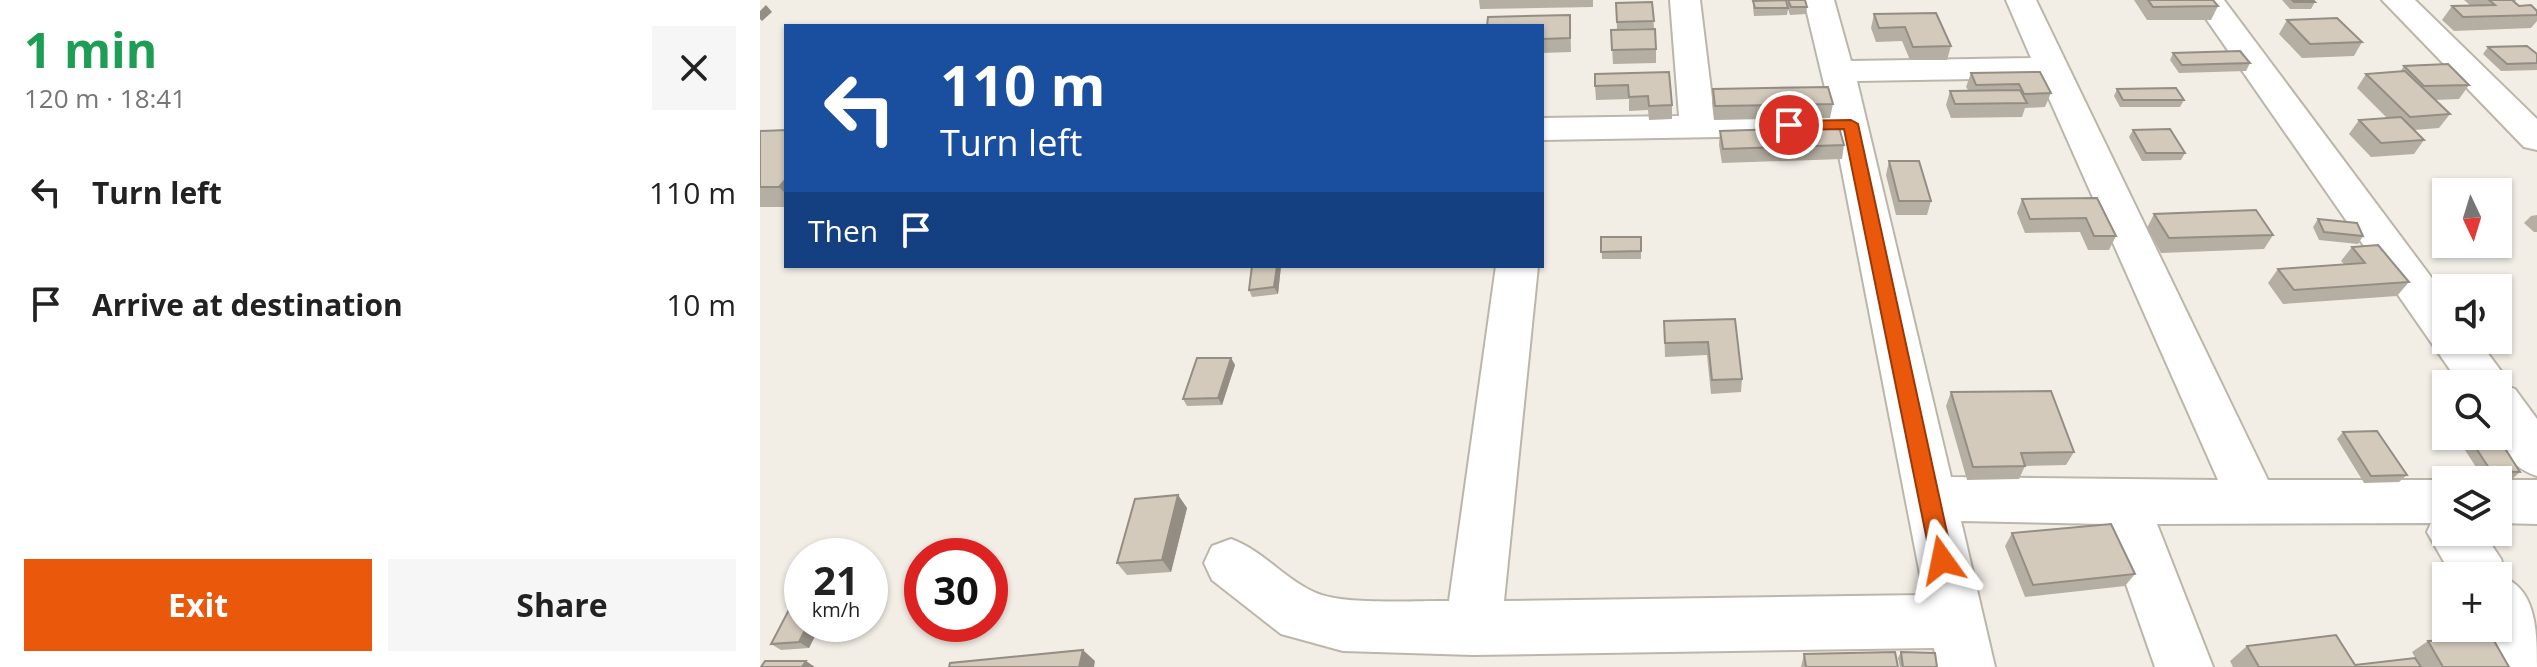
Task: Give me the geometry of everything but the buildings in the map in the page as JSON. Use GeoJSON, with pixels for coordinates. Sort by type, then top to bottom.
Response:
{"type":"FeatureCollection","features":[{"type":"Feature","properties":{"kind":"street"},"geometry":{"type":"LineString","coordinates":[[1685,0],[1698,127]]}},
{"type":"Feature","properties":{"kind":"street"},"geometry":{"type":"LineString","coordinates":[[1231,563],[1301,616],[1343,625],[1960,644],[1851,124],[1819,0]]}},
{"type":"Feature","properties":{"kind":"street"},"geometry":{"type":"LineString","coordinates":[[2021,0],[2252,500]]}},
{"type":"Feature","properties":{"kind":"street"},"geometry":{"type":"LineString","coordinates":[[2208,0],[2432,310]]}},
{"type":"Feature","properties":{"kind":"street"},"geometry":{"type":"LineString","coordinates":[[2397,0],[2537,139]]}},
{"type":"Feature","properties":{"kind":"street"},"geometry":{"type":"LineString","coordinates":[[1837,71],[2053,68]]}},
{"type":"Feature","properties":{"kind":"street"},"geometry":{"type":"LineString","coordinates":[[1544,129],[1851,124]]}},
{"type":"Feature","properties":{"kind":"street"},"geometry":{"type":"LineString","coordinates":[[1473,628],[1517,268]]}},
{"type":"Feature","properties":{"kind":"street"},"geometry":{"type":"LineString","coordinates":[[2512,421],[2537,456]]}},
{"type":"Feature","properties":{"kind":"street"},"geometry":{"type":"LineString","coordinates":[[1929,499],[2252,500],[2432,513]]}},
{"type":"Feature","properties":{"kind":"street"},"geometry":{"type":"LineString","coordinates":[[2512,501],[2537,502]]}},
{"type":"Feature","properties":{"kind":"street"},"geometry":{"type":"LineString","coordinates":[[2123,502],[2184,667]]}},
{"type":"Feature","properties":{"kind":"street"},"geometry":{"type":"LineString","coordinates":[[2512,623],[2537,662]]}},
{"type":"Feature","properties":{"kind":"route"},"geometry":{"type":"LineString","coordinates":[[1789,125],[1851,124],[1942,560]]}}]}
